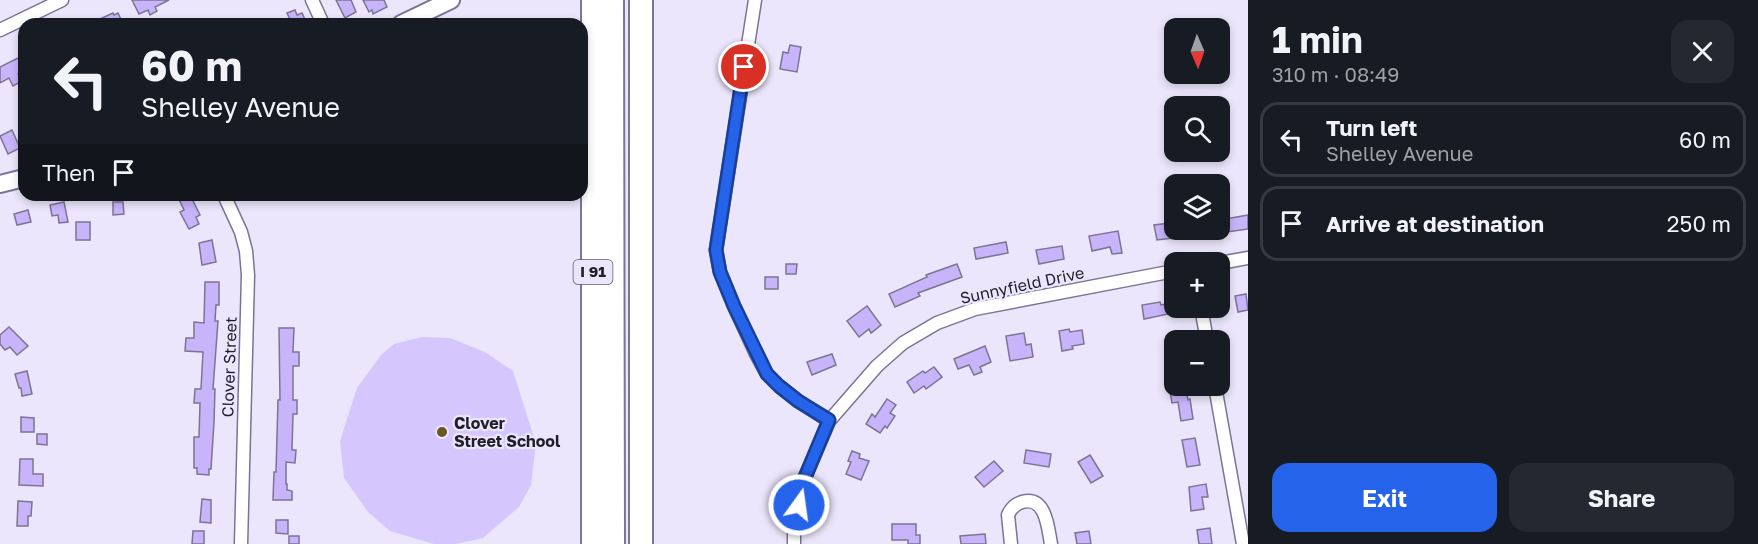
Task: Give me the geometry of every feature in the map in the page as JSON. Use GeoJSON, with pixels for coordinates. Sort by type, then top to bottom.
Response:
{"type":"FeatureCollection","features":[{"type":"Feature","properties":{"kind":"highway","name":"I 91"},"geometry":{"type":"LineString","coordinates":[[593,0],[593,544]]}},
{"type":"Feature","properties":{"kind":"highway"},"geometry":{"type":"LineString","coordinates":[[612,0],[613,544]]}},
{"type":"Feature","properties":{"kind":"highway"},"geometry":{"type":"LineString","coordinates":[[622,0],[622,544]]}},
{"type":"Feature","properties":{"kind":"highway"},"geometry":{"type":"LineString","coordinates":[[641,0],[641,544]]}},
{"type":"Feature","properties":{"kind":"street"},"geometry":{"type":"LineString","coordinates":[[25,18],[62,0]]}},
{"type":"Feature","properties":{"kind":"street"},"geometry":{"type":"LineString","coordinates":[[312,0],[320,18]]}},
{"type":"Feature","properties":{"kind":"street"},"geometry":{"type":"LineString","coordinates":[[413,18],[451,0]]}},
{"type":"Feature","properties":{"kind":"street"},"geometry":{"type":"LineString","coordinates":[[756,0],[716,250],[720,272],[767,374],[792,396],[829,420]]}},
{"type":"Feature","properties":{"kind":"street"},"geometry":{"type":"LineString","coordinates":[[0,30],[18,21]]}},
{"type":"Feature","properties":{"kind":"street"},"geometry":{"type":"LineString","coordinates":[[0,184],[18,180]]}},
{"type":"Feature","properties":{"kind":"street","name":"Clover Street"},"geometry":{"type":"LineString","coordinates":[[227,201],[242,232],[248,275],[241,544]]}},
{"type":"Feature","properties":{"kind":"street"},"geometry":{"type":"LineString","coordinates":[[1230,261],[1248,258]]}},
{"type":"Feature","properties":{"kind":"street","name":"Sunnyfield Drive"},"geometry":{"type":"LineString","coordinates":[[794,544],[794,527],[803,482],[829,420],[877,366],[903,343],[937,323],[975,309],[1164,273]]}},
{"type":"Feature","properties":{"kind":"street"},"geometry":{"type":"LineString","coordinates":[[1217,396],[1244,544]]}},
{"type":"Feature","properties":{"kind":"street"},"geometry":{"type":"LineString","coordinates":[[1011,544],[1008,515],[1016,504],[1028,501],[1041,506],[1051,544]]}},
{"type":"Feature","properties":{"kind":"shaded area"},"geometry":{"type":"Polygon","coordinates":[[[422,337],[450,338],[485,352],[513,371],[536,444],[531,485],[519,507],[483,538],[456,544],[434,544],[390,531],[368,512],[344,478],[340,441],[357,388],[381,355],[394,344],[422,337]]]}},
{"type":"Feature","properties":{"kind":"building"},"geometry":{"type":"Polygon","coordinates":[[[132,0],[169,0],[155,7],[157,11],[150,15],[148,10],[139,14],[132,0]]]}},
{"type":"Feature","properties":{"kind":"building"},"geometry":{"type":"Polygon","coordinates":[[[336,0],[351,0],[356,12],[345,18],[336,0]]]}},
{"type":"Feature","properties":{"kind":"building"},"geometry":{"type":"Polygon","coordinates":[[[363,0],[384,0],[387,7],[373,14],[372,10],[369,12],[363,0]]]}},
{"type":"Feature","properties":{"kind":"building"},"geometry":{"type":"Polygon","coordinates":[[[295,10],[297,15],[302,13],[304,18],[289,18],[287,13],[295,10]]]}},
{"type":"Feature","properties":{"kind":"building"},"geometry":{"type":"Polygon","coordinates":[[[118,13],[120,18],[102,18],[118,13]]]}},
{"type":"Feature","properties":{"kind":"building"},"geometry":{"type":"Polygon","coordinates":[[[790,45],[801,47],[797,72],[780,69],[783,52],[788,53],[790,45]]]}},
{"type":"Feature","properties":{"kind":"building"},"geometry":{"type":"Polygon","coordinates":[[[18,58],[18,83],[13,86],[9,78],[0,83],[0,67],[18,58]]]}},
{"type":"Feature","properties":{"kind":"building"},"geometry":{"type":"Polygon","coordinates":[[[12,130],[18,149],[8,154],[0,136],[12,130]]]}},
{"type":"Feature","properties":{"kind":"building"},"geometry":{"type":"Polygon","coordinates":[[[180,201],[193,201],[200,215],[196,217],[199,224],[189,229],[180,212],[184,210],[180,201]]]}},
{"type":"Feature","properties":{"kind":"building"},"geometry":{"type":"Polygon","coordinates":[[[64,202],[68,222],[59,223],[58,215],[52,216],[50,205],[64,202]]]}},
{"type":"Feature","properties":{"kind":"building"},"geometry":{"type":"Polygon","coordinates":[[[113,202],[123,202],[124,214],[113,215],[113,202]]]}},
{"type":"Feature","properties":{"kind":"building"},"geometry":{"type":"Polygon","coordinates":[[[28,210],[31,222],[17,225],[14,214],[28,210]]]}},
{"type":"Feature","properties":{"kind":"building"},"geometry":{"type":"Polygon","coordinates":[[[1248,215],[1248,229],[1230,232],[1230,218],[1248,215]]]}},
{"type":"Feature","properties":{"kind":"building"},"geometry":{"type":"Polygon","coordinates":[[[76,222],[90,222],[90,240],[76,240],[76,222]]]}},
{"type":"Feature","properties":{"kind":"building"},"geometry":{"type":"Polygon","coordinates":[[[1164,224],[1164,239],[1157,240],[1154,225],[1164,224]]]}},
{"type":"Feature","properties":{"kind":"building"},"geometry":{"type":"Polygon","coordinates":[[[1118,231],[1122,253],[1112,254],[1110,247],[1092,251],[1089,236],[1118,231]]]}},
{"type":"Feature","properties":{"kind":"building"},"geometry":{"type":"Polygon","coordinates":[[[212,240],[216,262],[202,265],[199,243],[212,240]]]}},
{"type":"Feature","properties":{"kind":"building"},"geometry":{"type":"Polygon","coordinates":[[[1006,242],[1008,253],[976,259],[974,248],[1006,242]]]}},
{"type":"Feature","properties":{"kind":"building"},"geometry":{"type":"Polygon","coordinates":[[[1062,246],[1064,259],[1039,264],[1036,250],[1062,246]]]}},
{"type":"Feature","properties":{"kind":"building"},"geometry":{"type":"Polygon","coordinates":[[[786,264],[797,264],[796,274],[786,274],[786,264]]]}},
{"type":"Feature","properties":{"kind":"building"},"geometry":{"type":"Polygon","coordinates":[[[957,264],[962,277],[918,293],[920,296],[895,307],[889,294],[927,277],[926,275],[957,264]]]}},
{"type":"Feature","properties":{"kind":"building"},"geometry":{"type":"Polygon","coordinates":[[[765,277],[778,277],[778,289],[765,289],[765,277]]]}},
{"type":"Feature","properties":{"kind":"building"},"geometry":{"type":"Polygon","coordinates":[[[205,282],[219,282],[219,305],[216,305],[215,321],[218,321],[213,389],[215,389],[214,422],[209,475],[197,474],[197,468],[194,468],[194,437],[199,437],[200,403],[194,403],[195,389],[201,389],[203,352],[185,351],[186,338],[194,338],[194,322],[204,323],[205,282]]]}},
{"type":"Feature","properties":{"kind":"building"},"geometry":{"type":"Polygon","coordinates":[[[1246,294],[1248,310],[1238,312],[1235,296],[1246,294]]]}},
{"type":"Feature","properties":{"kind":"building"},"geometry":{"type":"Polygon","coordinates":[[[1160,302],[1161,305],[1164,304],[1164,315],[1144,319],[1142,305],[1160,302]]]}},
{"type":"Feature","properties":{"kind":"building"},"geometry":{"type":"Polygon","coordinates":[[[867,306],[881,325],[871,333],[869,329],[859,337],[847,321],[867,306]]]}},
{"type":"Feature","properties":{"kind":"building"},"geometry":{"type":"Polygon","coordinates":[[[9,327],[28,346],[17,355],[10,347],[5,350],[0,344],[0,335],[9,327]]]}},
{"type":"Feature","properties":{"kind":"building"},"geometry":{"type":"Polygon","coordinates":[[[279,328],[294,328],[293,352],[299,352],[299,366],[293,366],[293,400],[297,400],[297,414],[293,414],[292,450],[296,450],[295,463],[286,462],[286,484],[287,490],[292,491],[292,500],[273,500],[278,400],[280,400],[279,328]]]}},
{"type":"Feature","properties":{"kind":"building"},"geometry":{"type":"Polygon","coordinates":[[[1069,329],[1070,332],[1082,330],[1084,344],[1062,351],[1059,331],[1069,329]]]}},
{"type":"Feature","properties":{"kind":"building"},"geometry":{"type":"Polygon","coordinates":[[[1024,333],[1026,345],[1031,344],[1033,357],[1010,361],[1006,336],[1024,333]]]}},
{"type":"Feature","properties":{"kind":"building"},"geometry":{"type":"Polygon","coordinates":[[[985,346],[991,362],[980,367],[982,372],[974,375],[969,365],[958,369],[954,359],[985,346]]]}},
{"type":"Feature","properties":{"kind":"building"},"geometry":{"type":"Polygon","coordinates":[[[832,354],[836,365],[812,375],[807,362],[832,354]]]}},
{"type":"Feature","properties":{"kind":"building"},"geometry":{"type":"Polygon","coordinates":[[[934,367],[942,377],[926,389],[924,386],[914,393],[907,382],[923,371],[925,373],[934,367]]]}},
{"type":"Feature","properties":{"kind":"building"},"geometry":{"type":"Polygon","coordinates":[[[27,371],[32,394],[22,396],[15,374],[27,371]]]}},
{"type":"Feature","properties":{"kind":"building"},"geometry":{"type":"Polygon","coordinates":[[[1171,396],[1187,396],[1188,400],[1190,399],[1193,419],[1181,421],[1178,402],[1172,403],[1171,396]]]}},
{"type":"Feature","properties":{"kind":"building"},"geometry":{"type":"Polygon","coordinates":[[[887,399],[896,405],[890,413],[895,416],[887,428],[885,426],[880,433],[866,424],[872,414],[875,417],[887,399]]]}},
{"type":"Feature","properties":{"kind":"building"},"geometry":{"type":"Polygon","coordinates":[[[21,417],[34,418],[34,432],[21,432],[21,417]]]}},
{"type":"Feature","properties":{"kind":"building"},"geometry":{"type":"Polygon","coordinates":[[[37,434],[47,434],[47,445],[37,444],[37,434]]]}},
{"type":"Feature","properties":{"kind":"building"},"geometry":{"type":"Polygon","coordinates":[[[1195,438],[1200,465],[1187,467],[1182,440],[1195,438]]]}},
{"type":"Feature","properties":{"kind":"building"},"geometry":{"type":"Polygon","coordinates":[[[1026,450],[1051,454],[1049,467],[1024,463],[1026,450]]]}},
{"type":"Feature","properties":{"kind":"building"},"geometry":{"type":"Polygon","coordinates":[[[852,451],[860,454],[859,458],[869,461],[861,480],[846,474],[851,462],[848,461],[852,451]]]}},
{"type":"Feature","properties":{"kind":"building"},"geometry":{"type":"Polygon","coordinates":[[[1090,455],[1103,476],[1091,483],[1078,462],[1090,455]]]}},
{"type":"Feature","properties":{"kind":"building"},"geometry":{"type":"Polygon","coordinates":[[[20,459],[33,459],[33,474],[43,474],[43,486],[19,485],[20,459]]]}},
{"type":"Feature","properties":{"kind":"building"},"geometry":{"type":"Polygon","coordinates":[[[994,461],[1003,471],[984,487],[975,477],[994,461]]]}},
{"type":"Feature","properties":{"kind":"building"},"geometry":{"type":"Polygon","coordinates":[[[1206,484],[1208,497],[1202,497],[1204,509],[1191,511],[1189,487],[1206,484]]]}},
{"type":"Feature","properties":{"kind":"building"},"geometry":{"type":"Polygon","coordinates":[[[202,499],[211,500],[211,523],[200,522],[202,499]]]}},
{"type":"Feature","properties":{"kind":"building"},"geometry":{"type":"Polygon","coordinates":[[[18,501],[32,502],[28,526],[17,526],[18,501]]]}},
{"type":"Feature","properties":{"kind":"building"},"geometry":{"type":"Polygon","coordinates":[[[276,520],[288,520],[288,534],[276,533],[276,520]]]}},
{"type":"Feature","properties":{"kind":"building"},"geometry":{"type":"Polygon","coordinates":[[[892,524],[916,524],[916,535],[920,535],[920,544],[908,544],[908,540],[892,540],[892,524]]]}},
{"type":"Feature","properties":{"kind":"building"},"geometry":{"type":"Polygon","coordinates":[[[1210,528],[1212,544],[1199,544],[1197,530],[1210,528]]]}},
{"type":"Feature","properties":{"kind":"building"},"geometry":{"type":"Polygon","coordinates":[[[193,531],[204,531],[204,544],[192,544],[193,531]]]}},
{"type":"Feature","properties":{"kind":"building"},"geometry":{"type":"Polygon","coordinates":[[[1089,531],[1091,544],[1077,544],[1075,533],[1089,531]]]}},
{"type":"Feature","properties":{"kind":"building"},"geometry":{"type":"Polygon","coordinates":[[[985,534],[986,544],[961,544],[960,536],[985,534]]]}},
{"type":"Feature","properties":{"kind":"building"},"geometry":{"type":"Polygon","coordinates":[[[289,536],[299,536],[299,544],[289,544],[289,536]]]}},
{"type":"Feature","properties":{"kind":"place","name":"Clover Street School"},"geometry":{"type":"Point","coordinates":[442,432]}},
{"type":"Feature","properties":{"kind":"route"},"geometry":{"type":"LineString","coordinates":[[744,67],[716,250],[720,272],[767,374],[798,401],[829,420],[803,482],[799,505]]}}]}
